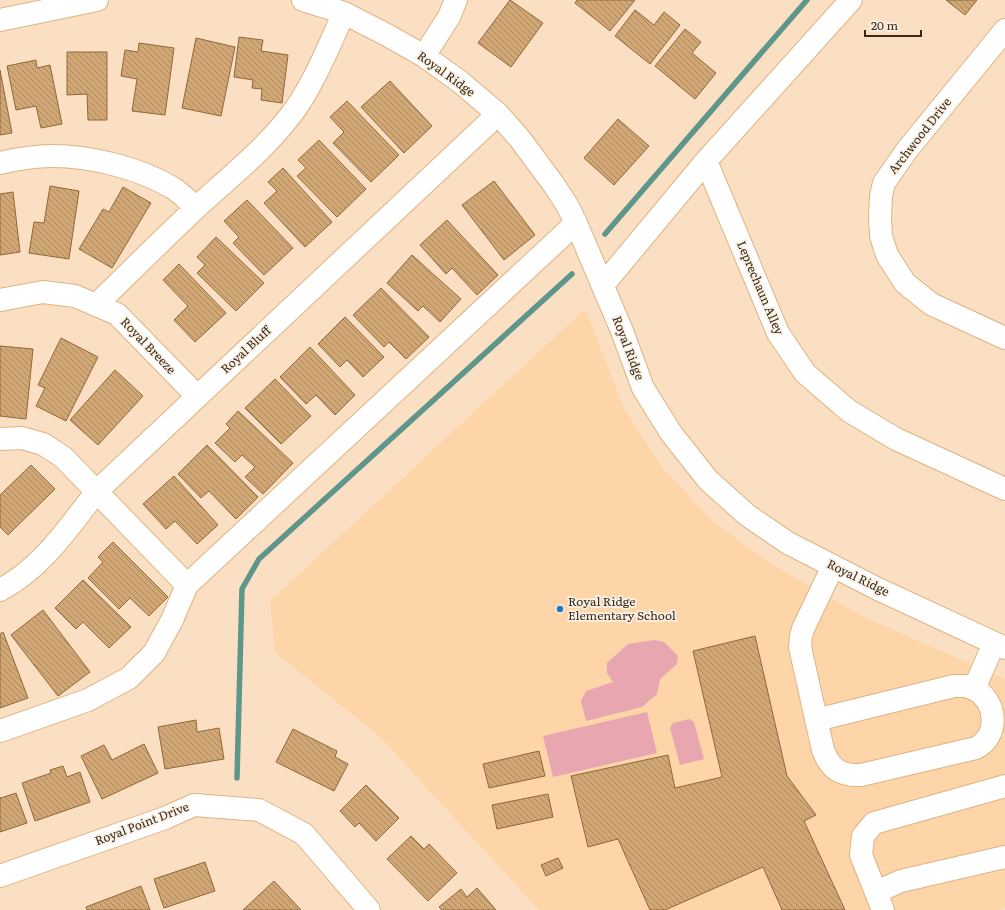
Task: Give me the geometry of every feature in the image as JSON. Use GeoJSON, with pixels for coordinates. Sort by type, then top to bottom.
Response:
{"type":"FeatureCollection","features":[{"type":"Feature","properties":{"kind":"street"},"geometry":{"type":"LineString","coordinates":[[0,20],[97,0]]}},
{"type":"Feature","properties":{"kind":"street","name":"Royal Ridge"},"geometry":{"type":"LineString","coordinates":[[302,0],[344,13],[424,56],[459,81],[498,114],[520,138],[567,205],[576,223],[622,331],[643,388],[671,433],[708,480],[747,515],[788,543],[885,592],[1000,646]]}},
{"type":"Feature","properties":{"kind":"street"},"geometry":{"type":"LineString","coordinates":[[424,56],[450,17],[456,0]]}},
{"type":"Feature","properties":{"kind":"street"},"geometry":{"type":"LineString","coordinates":[[603,285],[706,161],[851,0]]}},
{"type":"Feature","properties":{"kind":"street"},"geometry":{"type":"LineString","coordinates":[[96,305],[196,208],[260,150],[296,108],[312,81],[344,13]]}},
{"type":"Feature","properties":{"kind":"street","name":"Archwood Drive"},"geometry":{"type":"LineString","coordinates":[[1005,30],[907,150],[884,182],[881,196],[880,217],[881,236],[887,255],[905,283],[931,304],[1005,338]]}},
{"type":"Feature","properties":{"kind":"street","name":"Royal Bluff"},"geometry":{"type":"LineString","coordinates":[[0,590],[23,575],[45,556],[97,491],[498,114]]}},
{"type":"Feature","properties":{"kind":"street"},"geometry":{"type":"LineString","coordinates":[[0,163],[20,159],[52,156],[84,158],[123,166],[154,178],[174,189],[196,208]]}},
{"type":"Feature","properties":{"kind":"street","name":"Leprechaun Alley"},"geometry":{"type":"LineString","coordinates":[[706,161],[778,333],[805,373],[849,411],[896,439],[1005,489]]}},
{"type":"Feature","properties":{"kind":"street"},"geometry":{"type":"LineString","coordinates":[[0,731],[88,700],[129,678],[154,653],[172,620],[187,585],[576,223]]}},
{"type":"Feature","properties":{"kind":"street","name":"Royal Breeze"},"geometry":{"type":"LineString","coordinates":[[0,300],[43,292],[75,296],[117,314],[197,396]]}},
{"type":"Feature","properties":{"kind":"street"},"geometry":{"type":"LineString","coordinates":[[0,439],[22,438],[43,444],[63,457],[187,585]]}},
{"type":"Feature","properties":{"kind":"street"},"geometry":{"type":"LineString","coordinates":[[816,720],[954,686],[965,686],[974,689],[985,697],[989,703],[993,716],[993,722],[990,732],[982,745],[976,748],[861,775],[846,774],[835,769],[826,759],[823,750],[800,652],[800,641],[803,630],[833,566]]}},
{"type":"Feature","properties":{"kind":"street"},"geometry":{"type":"LineString","coordinates":[[974,689],[1000,646]]}},
{"type":"Feature","properties":{"kind":"street"},"geometry":{"type":"LineString","coordinates":[[1005,786],[874,823],[863,836],[861,855],[880,901],[901,881],[1005,857]]}},
{"type":"Feature","properties":{"kind":"street","name":"Royal Point Drive"},"geometry":{"type":"LineString","coordinates":[[0,876],[165,818],[194,805],[259,810],[304,834],[369,910]]}},
{"type":"Feature","properties":{"kind":"shaded area","name":"Royal Ridge Elementary School"},"geometry":{"type":"Polygon","coordinates":[[[585,309],[624,408],[663,469],[717,525],[773,565],[864,617],[1005,679],[1005,907],[1000,910],[539,910],[380,737],[275,652],[270,601],[585,309]]]}},
{"type":"Feature","properties":{"kind":"shaded area"},"geometry":{"type":"Polygon","coordinates":[[[654,640],[664,642],[678,656],[677,664],[660,679],[657,694],[642,707],[586,721],[581,701],[586,691],[613,682],[607,673],[607,663],[628,644],[654,640]]]}},
{"type":"Feature","properties":{"kind":"shaded area"},"geometry":{"type":"Polygon","coordinates":[[[647,712],[657,753],[553,777],[543,736],[647,712]]]}},
{"type":"Feature","properties":{"kind":"shaded area"},"geometry":{"type":"Polygon","coordinates":[[[689,719],[694,722],[704,759],[680,765],[670,728],[673,723],[689,719]]]}},
{"type":"Feature","properties":{"kind":"building"},"geometry":{"type":"Polygon","coordinates":[[[510,0],[543,23],[511,67],[478,43],[510,0]]]}},
{"type":"Feature","properties":{"kind":"building"},"geometry":{"type":"Polygon","coordinates":[[[577,0],[635,0],[610,31],[575,3],[577,0]]]}},
{"type":"Feature","properties":{"kind":"building"},"geometry":{"type":"Polygon","coordinates":[[[946,0],[977,0],[965,15],[946,0]]]}},
{"type":"Feature","properties":{"kind":"building"},"geometry":{"type":"Polygon","coordinates":[[[635,10],[654,25],[664,12],[680,25],[650,64],[615,36],[635,10]]]}},
{"type":"Feature","properties":{"kind":"building"},"geometry":{"type":"Polygon","coordinates":[[[685,29],[701,42],[692,53],[716,73],[695,99],[655,66],[685,29]]]}},
{"type":"Feature","properties":{"kind":"building"},"geometry":{"type":"Polygon","coordinates":[[[239,37],[263,40],[261,51],[288,55],[282,103],[261,100],[262,89],[252,88],[253,80],[234,77],[239,37]]]}},
{"type":"Feature","properties":{"kind":"building"},"geometry":{"type":"Polygon","coordinates":[[[196,38],[235,47],[221,116],[182,108],[196,38]]]}},
{"type":"Feature","properties":{"kind":"building"},"geometry":{"type":"Polygon","coordinates":[[[139,43],[174,48],[165,115],[132,111],[137,79],[121,76],[125,50],[138,52],[139,43]]]}},
{"type":"Feature","properties":{"kind":"building"},"geometry":{"type":"Polygon","coordinates":[[[67,52],[107,52],[107,120],[88,120],[87,94],[67,95],[67,52]]]}},
{"type":"Feature","properties":{"kind":"building"},"geometry":{"type":"Polygon","coordinates":[[[36,60],[37,68],[50,65],[62,124],[41,128],[36,106],[16,110],[7,66],[36,60]]]}},
{"type":"Feature","properties":{"kind":"building"},"geometry":{"type":"Polygon","coordinates":[[[0,70],[12,133],[0,135],[0,70]]]}},
{"type":"Feature","properties":{"kind":"building"},"geometry":{"type":"Polygon","coordinates":[[[390,81],[432,126],[404,153],[361,107],[390,81]]]}},
{"type":"Feature","properties":{"kind":"building"},"geometry":{"type":"Polygon","coordinates":[[[347,101],[399,155],[371,182],[333,143],[344,132],[330,117],[347,101]]]}},
{"type":"Feature","properties":{"kind":"building"},"geometry":{"type":"Polygon","coordinates":[[[618,119],[649,146],[614,185],[584,158],[618,119]]]}},
{"type":"Feature","properties":{"kind":"building"},"geometry":{"type":"Polygon","coordinates":[[[319,140],[366,189],[337,217],[297,176],[306,168],[298,160],[319,140]]]}},
{"type":"Feature","properties":{"kind":"building"},"geometry":{"type":"Polygon","coordinates":[[[283,168],[332,222],[305,247],[264,203],[277,191],[268,182],[283,168]]]}},
{"type":"Feature","properties":{"kind":"building"},"geometry":{"type":"Polygon","coordinates":[[[494,181],[535,235],[504,260],[462,205],[494,181]]]}},
{"type":"Feature","properties":{"kind":"building"},"geometry":{"type":"Polygon","coordinates":[[[50,186],[79,191],[69,259],[29,253],[34,222],[44,223],[50,186]]]}},
{"type":"Feature","properties":{"kind":"building"},"geometry":{"type":"Polygon","coordinates":[[[123,187],[151,203],[112,268],[79,249],[103,209],[109,212],[123,187]]]}},
{"type":"Feature","properties":{"kind":"building"},"geometry":{"type":"Polygon","coordinates":[[[13,192],[20,252],[0,255],[0,194],[13,192]]]}},
{"type":"Feature","properties":{"kind":"building"},"geometry":{"type":"Polygon","coordinates":[[[247,200],[293,248],[264,275],[233,243],[239,237],[224,221],[247,200]]]}},
{"type":"Feature","properties":{"kind":"building"},"geometry":{"type":"Polygon","coordinates":[[[447,220],[498,275],[477,295],[452,268],[446,274],[420,245],[447,220]]]}},
{"type":"Feature","properties":{"kind":"building"},"geometry":{"type":"Polygon","coordinates":[[[216,237],[264,283],[236,311],[197,273],[205,265],[197,257],[216,237]]]}},
{"type":"Feature","properties":{"kind":"building"},"geometry":{"type":"Polygon","coordinates":[[[412,255],[461,299],[440,322],[423,306],[418,311],[387,283],[412,255]]]}},
{"type":"Feature","properties":{"kind":"building"},"geometry":{"type":"Polygon","coordinates":[[[179,264],[226,313],[195,342],[174,320],[188,306],[163,280],[179,264]]]}},
{"type":"Feature","properties":{"kind":"building"},"geometry":{"type":"Polygon","coordinates":[[[381,288],[429,337],[406,359],[389,342],[384,347],[353,315],[381,288]]]}},
{"type":"Feature","properties":{"kind":"building"},"geometry":{"type":"Polygon","coordinates":[[[345,317],[384,357],[363,377],[347,360],[340,367],[318,344],[345,317]]]}},
{"type":"Feature","properties":{"kind":"building"},"geometry":{"type":"Polygon","coordinates":[[[61,338],[98,357],[66,421],[36,406],[45,388],[38,385],[61,338]]]}},
{"type":"Feature","properties":{"kind":"building"},"geometry":{"type":"Polygon","coordinates":[[[0,346],[33,349],[26,419],[0,416],[0,346]]]}},
{"type":"Feature","properties":{"kind":"building"},"geometry":{"type":"Polygon","coordinates":[[[310,347],[355,395],[335,415],[316,395],[306,404],[280,377],[310,347]]]}},
{"type":"Feature","properties":{"kind":"building"},"geometry":{"type":"Polygon","coordinates":[[[115,370],[143,396],[98,445],[70,420],[115,370]]]}},
{"type":"Feature","properties":{"kind":"building"},"geometry":{"type":"Polygon","coordinates":[[[275,379],[311,416],[281,444],[245,408],[275,379]]]}},
{"type":"Feature","properties":{"kind":"building"},"geometry":{"type":"Polygon","coordinates":[[[238,411],[293,463],[263,494],[245,477],[255,467],[242,455],[235,462],[215,443],[230,428],[226,424],[238,411]]]}},
{"type":"Feature","properties":{"kind":"building"},"geometry":{"type":"Polygon","coordinates":[[[207,445],[258,497],[236,519],[209,491],[201,498],[178,474],[207,445]]]}},
{"type":"Feature","properties":{"kind":"building"},"geometry":{"type":"Polygon","coordinates":[[[31,465],[55,489],[8,535],[0,527],[0,495],[31,465]]]}},
{"type":"Feature","properties":{"kind":"building"},"geometry":{"type":"Polygon","coordinates":[[[174,476],[218,525],[197,544],[175,521],[166,529],[143,504],[174,476]]]}},
{"type":"Feature","properties":{"kind":"building"},"geometry":{"type":"Polygon","coordinates":[[[113,542],[168,597],[149,616],[130,598],[119,609],[88,578],[103,562],[98,557],[113,542]]]}},
{"type":"Feature","properties":{"kind":"building"},"geometry":{"type":"Polygon","coordinates":[[[83,580],[131,627],[109,648],[83,622],[76,629],[55,608],[83,580]]]}},
{"type":"Feature","properties":{"kind":"building"},"geometry":{"type":"Polygon","coordinates":[[[43,610],[90,672],[58,696],[11,635],[43,610]]]}},
{"type":"Feature","properties":{"kind":"building"},"geometry":{"type":"Polygon","coordinates":[[[3,632],[28,698],[0,708],[0,634],[3,632]]]}},
{"type":"Feature","properties":{"kind":"building"},"geometry":{"type":"Polygon","coordinates":[[[755,636],[787,776],[816,815],[804,821],[845,910],[782,910],[763,867],[665,910],[650,910],[618,839],[588,847],[571,776],[668,755],[675,788],[722,777],[693,651],[755,636]]]}},
{"type":"Feature","properties":{"kind":"building"},"geometry":{"type":"Polygon","coordinates":[[[196,720],[197,732],[219,728],[224,759],[165,769],[158,727],[196,720]]]}},
{"type":"Feature","properties":{"kind":"building"},"geometry":{"type":"Polygon","coordinates":[[[293,729],[337,751],[335,757],[348,764],[334,791],[276,762],[293,729]]]}},
{"type":"Feature","properties":{"kind":"building"},"geometry":{"type":"Polygon","coordinates":[[[144,744],[158,773],[102,799],[81,756],[104,745],[112,760],[144,744]]]}},
{"type":"Feature","properties":{"kind":"building"},"geometry":{"type":"Polygon","coordinates":[[[539,751],[545,776],[489,788],[483,764],[539,751]]]}},
{"type":"Feature","properties":{"kind":"building"},"geometry":{"type":"Polygon","coordinates":[[[63,766],[67,777],[80,772],[90,802],[35,821],[22,783],[51,773],[50,770],[63,766]]]}},
{"type":"Feature","properties":{"kind":"building"},"geometry":{"type":"Polygon","coordinates":[[[366,785],[399,818],[376,841],[359,823],[355,827],[340,811],[366,785]]]}},
{"type":"Feature","properties":{"kind":"building"},"geometry":{"type":"Polygon","coordinates":[[[16,793],[27,823],[0,832],[0,797],[1,798],[16,793]]]}},
{"type":"Feature","properties":{"kind":"building"},"geometry":{"type":"Polygon","coordinates":[[[548,794],[553,817],[497,829],[492,805],[548,794]]]}},
{"type":"Feature","properties":{"kind":"building"},"geometry":{"type":"Polygon","coordinates":[[[411,836],[424,849],[429,844],[457,873],[428,901],[387,859],[411,836]]]}},
{"type":"Feature","properties":{"kind":"building"},"geometry":{"type":"Polygon","coordinates":[[[558,858],[563,868],[546,876],[541,865],[558,858]]]}},
{"type":"Feature","properties":{"kind":"building"},"geometry":{"type":"Polygon","coordinates":[[[205,862],[215,891],[164,908],[154,879],[205,862]]]}},
{"type":"Feature","properties":{"kind":"building"},"geometry":{"type":"Polygon","coordinates":[[[274,881],[301,910],[243,910],[274,881]]]}},
{"type":"Feature","properties":{"kind":"building"},"geometry":{"type":"Polygon","coordinates":[[[141,886],[150,910],[87,910],[86,907],[141,886]]]}},
{"type":"Feature","properties":{"kind":"building"},"geometry":{"type":"Polygon","coordinates":[[[477,888],[496,910],[442,910],[439,907],[461,889],[467,897],[477,888]]]}},
{"type":"Feature","properties":{"kind":"waterway"},"geometry":{"type":"LineString","coordinates":[[605,234],[807,0]]}},
{"type":"Feature","properties":{"kind":"waterway"},"geometry":{"type":"LineString","coordinates":[[237,778],[242,589],[259,559],[572,274]]}},
{"type":"Feature","properties":{"kind":"place","name":"Royal Ridge Elementary School"},"geometry":{"type":"Point","coordinates":[560,609]}}]}
